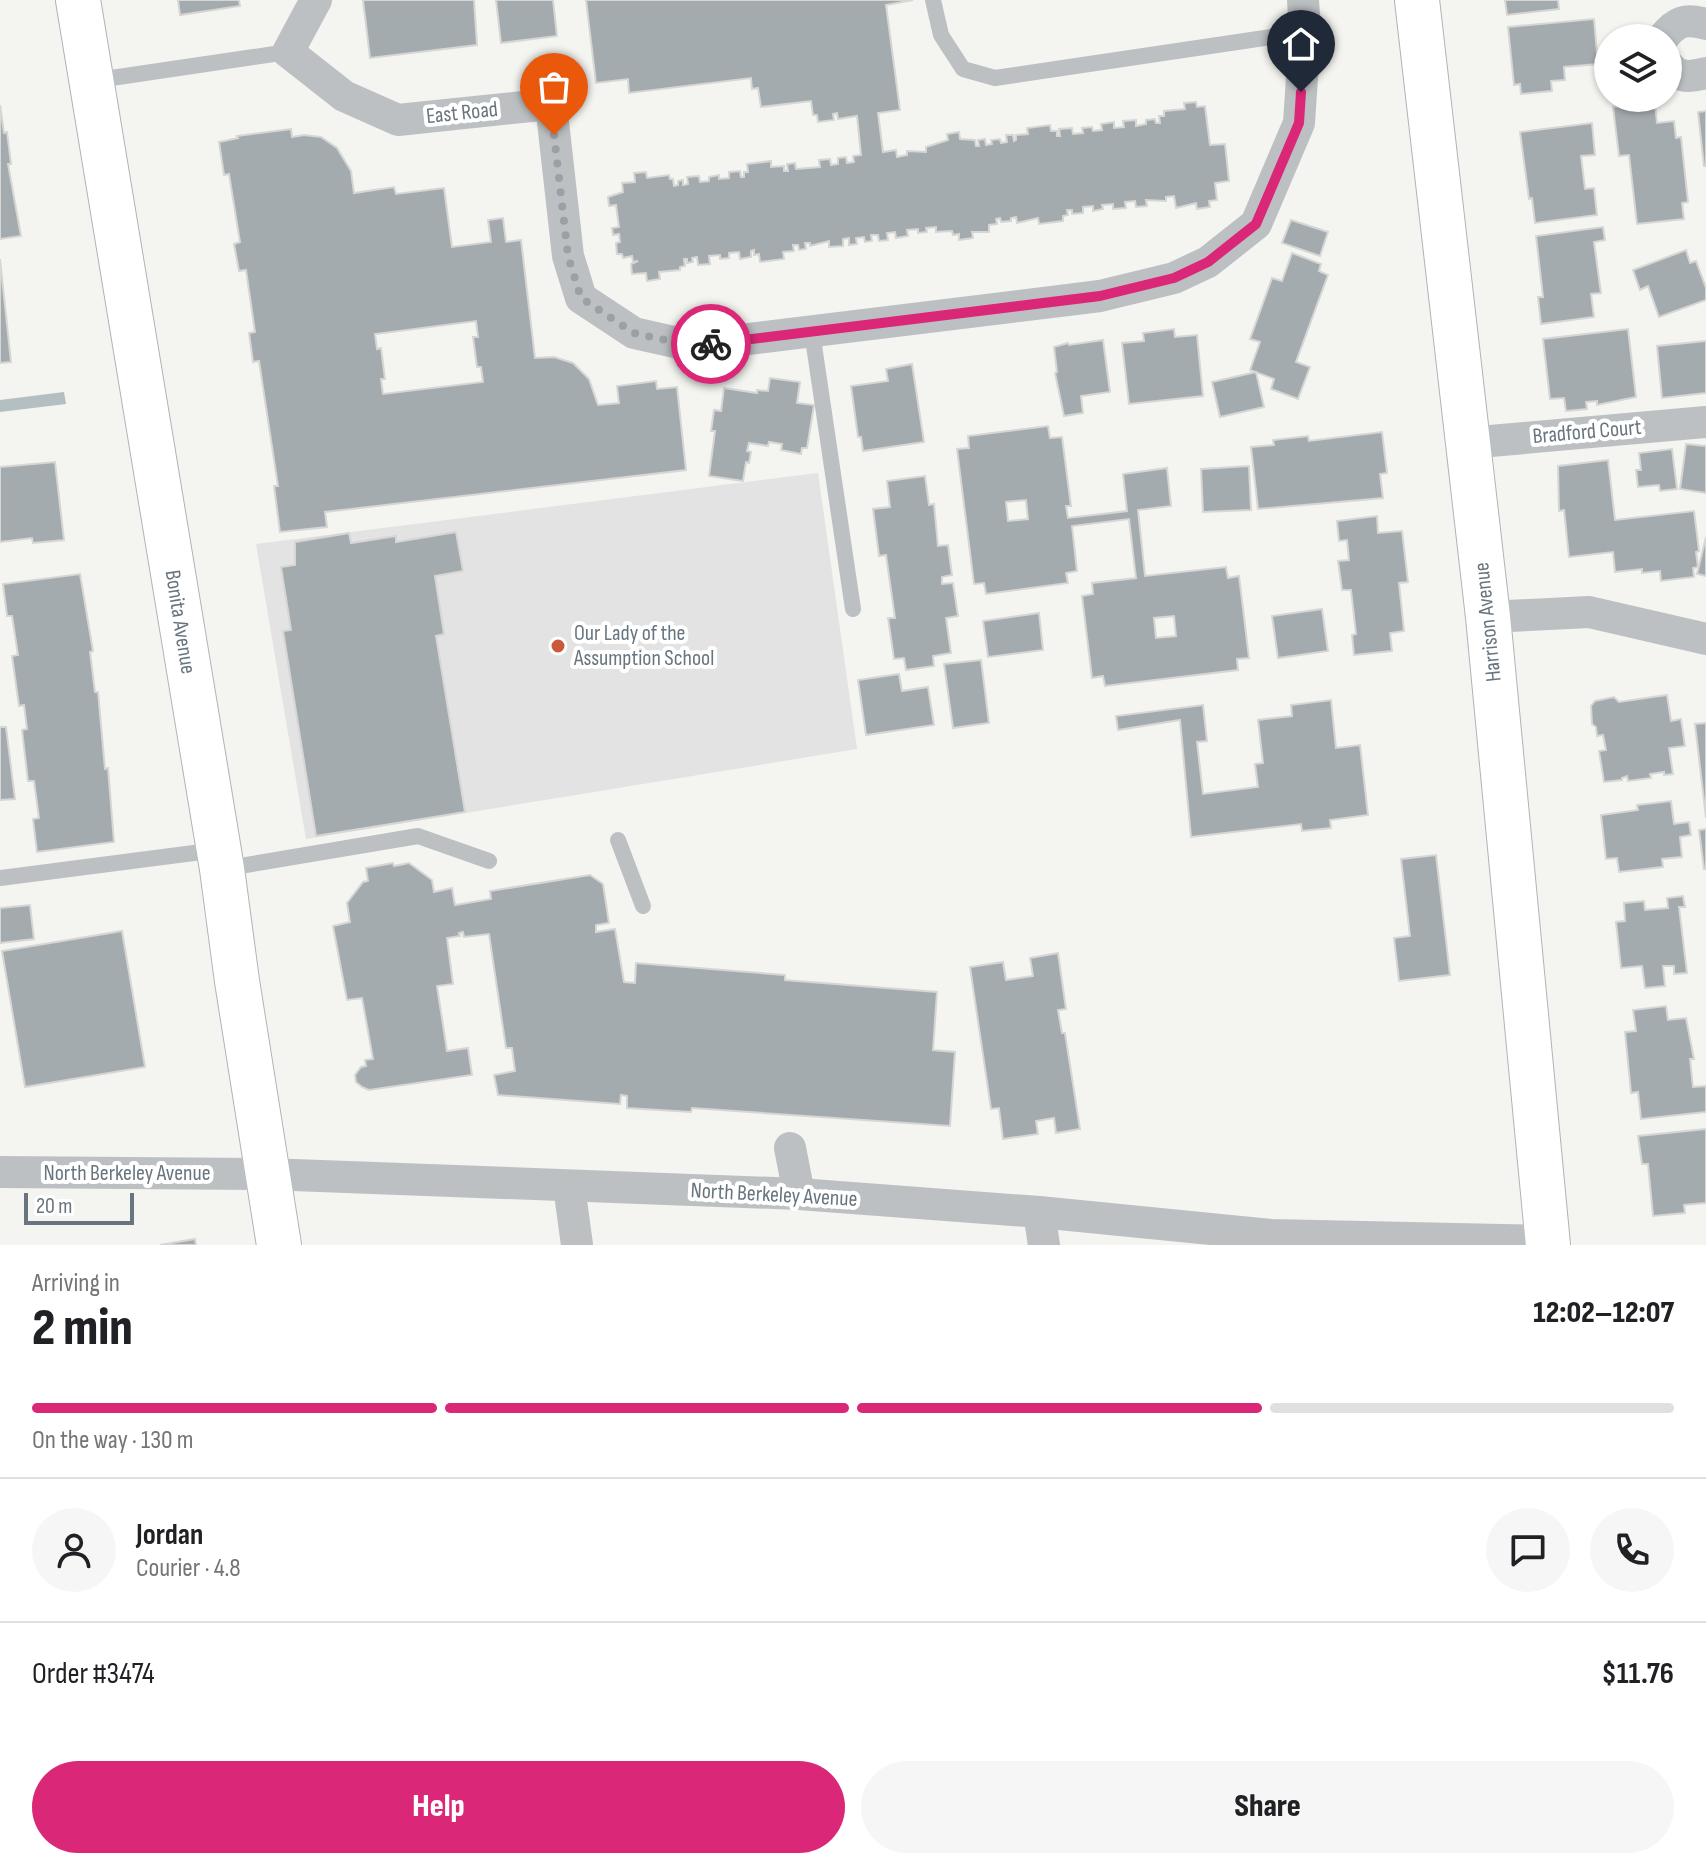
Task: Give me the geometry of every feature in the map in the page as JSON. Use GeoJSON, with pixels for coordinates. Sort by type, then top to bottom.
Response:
{"type":"FeatureCollection","features":[{"type":"Feature","properties":{"kind":"main road","name":"Bonita Avenue"},"geometry":{"type":"LineString","coordinates":[[78,0],[220,860],[279,1245]]}},
{"type":"Feature","properties":{"kind":"main road","name":"Harrison Avenue"},"geometry":{"type":"LineString","coordinates":[[1417,0],[1488,617],[1547,1243]]}},
{"type":"Feature","properties":{"kind":"street"},"geometry":{"type":"LineString","coordinates":[[288,52],[316,0]]}},
{"type":"Feature","properties":{"kind":"street","name":"East Road"},"geometry":{"type":"LineString","coordinates":[[288,52],[344,96],[398,120],[551,104],[568,256],[581,298],[634,333],[692,346],[1100,296],[1174,278],[1208,262],[1256,224],[1299,123],[1305,32],[1303,0]]}},
{"type":"Feature","properties":{"kind":"street"},"geometry":{"type":"LineString","coordinates":[[1676,24],[1690,19],[1706,24]]}},
{"type":"Feature","properties":{"kind":"street"},"geometry":{"type":"LineString","coordinates":[[1682,76],[1690,78],[1706,73]]}},
{"type":"Feature","properties":{"kind":"street","name":"Bradford Court"},"geometry":{"type":"LineString","coordinates":[[1468,443],[1706,422]]}},
{"type":"Feature","properties":{"kind":"street"},"geometry":{"type":"LineString","coordinates":[[1488,617],[1589,612],[1706,639]]}},
{"type":"Feature","properties":{"kind":"street"},"geometry":{"type":"LineString","coordinates":[[790,1148],[799,1194]]}},
{"type":"Feature","properties":{"kind":"street","name":"North Berkeley Avenue"},"geometry":{"type":"LineString","coordinates":[[0,1172],[267,1174],[799,1194],[1039,1212],[1271,1235],[1547,1243]]}},
{"type":"Feature","properties":{"kind":"street"},"geometry":{"type":"LineString","coordinates":[[569,1186],[577,1245]]}},
{"type":"Feature","properties":{"kind":"street"},"geometry":{"type":"LineString","coordinates":[[1039,1212],[1044,1245]]}},
{"type":"Feature","properties":{"kind":"lane"},"geometry":{"type":"LineString","coordinates":[[933,0],[941,35],[963,69],[995,78],[1305,32]]}},
{"type":"Feature","properties":{"kind":"lane"},"geometry":{"type":"LineString","coordinates":[[91,81],[288,52]]}},
{"type":"Feature","properties":{"kind":"lane"},"geometry":{"type":"LineString","coordinates":[[812,332],[853,609]]}},
{"type":"Feature","properties":{"kind":"lane"},"geometry":{"type":"LineString","coordinates":[[0,878],[220,860],[418,836],[489,861]]}},
{"type":"Feature","properties":{"kind":"lane"},"geometry":{"type":"LineString","coordinates":[[618,840],[643,906]]}},
{"type":"Feature","properties":{"kind":"shaded area"},"geometry":{"type":"Polygon","coordinates":[[[64,392],[66,404],[0,412],[0,400],[64,392]]]}},
{"type":"Feature","properties":{"kind":"shaded area","name":"Our Lady of the Assumption School"},"geometry":{"type":"Polygon","coordinates":[[[818,473],[857,749],[306,839],[256,544],[818,473]]]}},
{"type":"Feature","properties":{"kind":"building"},"geometry":{"type":"Polygon","coordinates":[[[178,0],[239,0],[240,6],[180,15],[178,0]]]}},
{"type":"Feature","properties":{"kind":"building"},"geometry":{"type":"Polygon","coordinates":[[[363,0],[474,0],[477,45],[370,58],[363,0]]]}},
{"type":"Feature","properties":{"kind":"building"},"geometry":{"type":"Polygon","coordinates":[[[496,0],[553,0],[557,36],[501,43],[496,0]]]}},
{"type":"Feature","properties":{"kind":"building"},"geometry":{"type":"Polygon","coordinates":[[[586,0],[913,0],[886,5],[900,110],[878,113],[883,152],[896,150],[897,157],[907,155],[907,151],[926,152],[926,147],[948,140],[947,134],[959,132],[960,139],[975,140],[976,146],[979,146],[978,140],[985,139],[986,145],[992,144],[991,140],[1000,139],[1001,143],[1007,142],[1006,135],[1013,135],[1014,141],[1016,135],[1028,134],[1027,128],[1050,125],[1051,131],[1057,131],[1057,136],[1060,136],[1059,129],[1072,128],[1073,134],[1083,133],[1082,128],[1102,130],[1101,124],[1114,122],[1114,128],[1124,127],[1123,121],[1136,120],[1136,126],[1146,124],[1146,120],[1155,119],[1156,123],[1160,123],[1159,116],[1164,116],[1164,111],[1185,109],[1184,103],[1196,102],[1197,107],[1205,106],[1210,145],[1225,144],[1229,181],[1215,183],[1217,200],[1209,201],[1210,207],[1197,209],[1196,203],[1176,208],[1174,196],[1166,197],[1166,201],[1146,200],[1147,206],[1136,207],[1135,201],[1125,202],[1126,208],[1113,209],[1113,204],[1102,205],[1103,209],[1093,211],[1093,206],[1083,207],[1083,213],[1072,214],[1072,210],[1067,210],[1068,215],[1063,216],[1063,221],[1039,224],[1038,218],[1017,223],[1016,217],[1001,222],[1000,218],[996,219],[997,224],[989,225],[989,232],[972,232],[973,238],[959,240],[959,234],[936,232],[936,227],[918,233],[918,229],[907,230],[908,236],[896,238],[895,232],[887,233],[888,240],[879,241],[878,235],[871,235],[872,241],[865,242],[864,237],[856,238],[857,244],[849,245],[849,238],[843,239],[843,246],[829,247],[829,241],[810,246],[810,243],[805,243],[806,249],[799,250],[798,245],[793,245],[794,251],[783,252],[784,259],[760,262],[759,254],[754,255],[754,250],[751,257],[740,259],[739,252],[729,253],[729,258],[709,256],[710,264],[698,265],[697,257],[687,263],[684,259],[685,266],[680,270],[659,272],[660,279],[647,281],[646,273],[632,274],[631,264],[638,261],[633,262],[632,256],[623,258],[622,254],[617,254],[619,234],[613,235],[612,228],[619,227],[616,205],[609,206],[608,197],[623,192],[622,183],[635,182],[634,173],[646,172],[647,178],[669,175],[674,186],[683,180],[683,185],[688,184],[687,177],[699,176],[700,182],[709,181],[709,177],[719,175],[719,179],[729,178],[729,172],[740,171],[741,177],[744,177],[744,172],[748,172],[747,164],[771,161],[771,167],[784,166],[784,171],[788,171],[787,164],[795,163],[796,169],[820,167],[819,160],[830,159],[831,165],[838,164],[838,158],[846,157],[847,163],[854,162],[853,156],[861,155],[857,116],[838,119],[837,113],[833,114],[834,120],[818,122],[817,115],[813,115],[811,101],[761,107],[758,88],[752,89],[751,78],[629,93],[628,79],[596,83],[586,0]]]}},
{"type":"Feature","properties":{"kind":"building"},"geometry":{"type":"Polygon","coordinates":[[[1505,0],[1558,0],[1559,9],[1507,15],[1505,0]]]}},
{"type":"Feature","properties":{"kind":"building"},"geometry":{"type":"Polygon","coordinates":[[[1594,19],[1594,64],[1564,67],[1565,80],[1551,81],[1552,91],[1521,94],[1520,84],[1514,85],[1508,27],[1594,19]]]}},
{"type":"Feature","properties":{"kind":"building"},"geometry":{"type":"Polygon","coordinates":[[[0,105],[4,133],[7,132],[11,164],[8,164],[21,236],[0,239],[0,105]]]}},
{"type":"Feature","properties":{"kind":"building"},"geometry":{"type":"Polygon","coordinates":[[[1706,111],[1706,166],[1704,166],[1698,112],[1706,111]]]}},
{"type":"Feature","properties":{"kind":"building"},"geometry":{"type":"Polygon","coordinates":[[[1614,112],[1656,112],[1657,123],[1674,121],[1676,138],[1681,137],[1688,202],[1682,203],[1684,219],[1637,224],[1629,155],[1619,156],[1614,112]]]}},
{"type":"Feature","properties":{"kind":"building"},"geometry":{"type":"Polygon","coordinates":[[[1592,123],[1595,155],[1581,156],[1585,189],[1594,188],[1597,215],[1535,223],[1520,132],[1592,123]]]}},
{"type":"Feature","properties":{"kind":"building"},"geometry":{"type":"Polygon","coordinates":[[[291,129],[292,137],[321,137],[337,148],[351,171],[354,193],[394,187],[396,194],[444,188],[452,247],[491,242],[488,220],[503,218],[506,242],[521,240],[535,358],[554,357],[573,363],[589,379],[598,405],[619,403],[617,386],[656,381],[657,389],[677,387],[686,470],[325,512],[327,527],[280,532],[274,486],[278,486],[259,361],[253,362],[249,333],[255,332],[246,270],[239,271],[234,244],[240,242],[229,174],[224,175],[219,142],[237,136],[291,129]],[[476,321],[375,334],[377,349],[381,348],[385,379],[381,379],[383,394],[483,382],[481,367],[477,367],[473,337],[478,337],[476,321]]]}},
{"type":"Feature","properties":{"kind":"building"},"geometry":{"type":"Polygon","coordinates":[[[1291,220],[1328,232],[1320,256],[1282,243],[1291,220]]]}},
{"type":"Feature","properties":{"kind":"building"},"geometry":{"type":"Polygon","coordinates":[[[1603,227],[1605,240],[1594,242],[1601,293],[1591,294],[1594,317],[1541,324],[1538,297],[1543,297],[1536,236],[1603,227]]]}},
{"type":"Feature","properties":{"kind":"building"},"geometry":{"type":"Polygon","coordinates":[[[1686,250],[1690,263],[1696,261],[1706,288],[1706,300],[1659,317],[1648,286],[1640,290],[1633,270],[1686,250]]]}},
{"type":"Feature","properties":{"kind":"building"},"geometry":{"type":"Polygon","coordinates":[[[1292,253],[1321,264],[1319,271],[1328,275],[1296,362],[1310,367],[1298,399],[1271,389],[1274,379],[1250,370],[1260,342],[1250,339],[1272,278],[1282,281],[1292,253]]]}},
{"type":"Feature","properties":{"kind":"building"},"geometry":{"type":"Polygon","coordinates":[[[0,259],[11,362],[0,363],[0,259]]]}},
{"type":"Feature","properties":{"kind":"building"},"geometry":{"type":"Polygon","coordinates":[[[1174,329],[1175,337],[1197,335],[1203,396],[1129,404],[1122,343],[1144,341],[1143,333],[1174,329]]]}},
{"type":"Feature","properties":{"kind":"building"},"geometry":{"type":"Polygon","coordinates":[[[1628,329],[1636,397],[1597,405],[1597,401],[1586,402],[1587,409],[1566,411],[1564,398],[1550,399],[1543,339],[1628,329]]]}},
{"type":"Feature","properties":{"kind":"building"},"geometry":{"type":"Polygon","coordinates":[[[1103,340],[1110,392],[1081,396],[1083,413],[1064,416],[1055,373],[1054,347],[1103,340]]]}},
{"type":"Feature","properties":{"kind":"building"},"geometry":{"type":"Polygon","coordinates":[[[1706,341],[1706,393],[1662,398],[1657,346],[1706,341]]]}},
{"type":"Feature","properties":{"kind":"building"},"geometry":{"type":"Polygon","coordinates":[[[912,364],[924,442],[863,451],[851,386],[888,381],[886,369],[912,364]]]}},
{"type":"Feature","properties":{"kind":"building"},"geometry":{"type":"Polygon","coordinates":[[[1256,372],[1264,407],[1220,417],[1212,382],[1256,372]]]}},
{"type":"Feature","properties":{"kind":"building"},"geometry":{"type":"Polygon","coordinates":[[[770,378],[800,382],[797,403],[814,405],[807,448],[802,448],[801,454],[781,450],[782,444],[769,442],[768,446],[749,443],[747,451],[751,452],[743,481],[709,476],[715,431],[711,431],[714,410],[721,411],[724,388],[757,393],[757,390],[768,391],[770,378]]]}},
{"type":"Feature","properties":{"kind":"building"},"geometry":{"type":"Polygon","coordinates":[[[1048,426],[1050,438],[1062,437],[1071,506],[1066,506],[1068,518],[1127,511],[1123,474],[1167,468],[1171,506],[1138,510],[1145,576],[1226,567],[1228,578],[1239,576],[1249,658],[1237,659],[1238,670],[1105,686],[1103,676],[1092,678],[1082,596],[1093,594],[1092,583],[1136,578],[1129,519],[1072,526],[1077,571],[1066,573],[1068,583],[986,594],[984,583],[974,584],[957,449],[969,448],[968,436],[1048,426]],[[1026,500],[1006,502],[1008,521],[1028,519],[1026,500]],[[1174,616],[1154,618],[1156,638],[1176,636],[1174,616]]]}},
{"type":"Feature","properties":{"kind":"building"},"geometry":{"type":"Polygon","coordinates":[[[1382,432],[1387,473],[1380,474],[1383,498],[1258,509],[1251,447],[1274,445],[1273,440],[1308,436],[1309,441],[1382,432]]]}},
{"type":"Feature","properties":{"kind":"building"},"geometry":{"type":"Polygon","coordinates":[[[1686,444],[1706,446],[1706,493],[1680,489],[1686,444]]]}},
{"type":"Feature","properties":{"kind":"building"},"geometry":{"type":"Polygon","coordinates":[[[1672,449],[1677,489],[1660,491],[1659,485],[1638,487],[1636,470],[1641,470],[1639,453],[1672,449]]]}},
{"type":"Feature","properties":{"kind":"building"},"geometry":{"type":"Polygon","coordinates":[[[1608,460],[1615,520],[1694,511],[1699,551],[1696,552],[1698,567],[1693,568],[1694,577],[1661,581],[1660,571],[1615,572],[1613,552],[1569,557],[1564,510],[1559,511],[1558,466],[1608,460]]]}},
{"type":"Feature","properties":{"kind":"building"},"geometry":{"type":"Polygon","coordinates":[[[55,462],[64,540],[33,543],[32,538],[0,542],[0,467],[55,462]]]}},
{"type":"Feature","properties":{"kind":"building"},"geometry":{"type":"Polygon","coordinates":[[[1249,466],[1251,510],[1203,512],[1201,469],[1249,466]]]}},
{"type":"Feature","properties":{"kind":"building"},"geometry":{"type":"Polygon","coordinates":[[[925,476],[929,505],[934,504],[938,546],[948,545],[952,575],[942,577],[942,584],[953,583],[958,616],[946,618],[951,653],[933,656],[934,666],[906,670],[904,658],[894,659],[888,618],[895,618],[886,555],[879,556],[873,509],[890,507],[887,481],[925,476]]]}},
{"type":"Feature","properties":{"kind":"building"},"geometry":{"type":"Polygon","coordinates":[[[1377,516],[1378,533],[1402,531],[1408,582],[1399,583],[1404,631],[1390,633],[1392,651],[1354,655],[1352,635],[1356,634],[1351,590],[1342,590],[1338,561],[1349,560],[1347,540],[1339,541],[1337,521],[1377,516]]]}},
{"type":"Feature","properties":{"kind":"building"},"geometry":{"type":"Polygon","coordinates":[[[456,532],[463,571],[435,576],[444,634],[436,636],[465,812],[316,836],[283,631],[291,630],[281,567],[295,565],[295,542],[349,533],[351,543],[396,536],[396,542],[456,532]]]}},
{"type":"Feature","properties":{"kind":"building"},"geometry":{"type":"Polygon","coordinates":[[[1706,537],[1706,576],[1697,574],[1706,537]]]}},
{"type":"Feature","properties":{"kind":"building"},"geometry":{"type":"Polygon","coordinates":[[[80,574],[93,651],[90,652],[95,692],[98,692],[105,769],[108,768],[114,842],[37,852],[33,819],[39,818],[34,781],[28,781],[22,730],[27,729],[24,705],[19,706],[12,656],[18,655],[12,616],[7,616],[3,584],[80,574]]]}},
{"type":"Feature","properties":{"kind":"building"},"geometry":{"type":"Polygon","coordinates":[[[1322,609],[1328,651],[1278,658],[1272,616],[1322,609]]]}},
{"type":"Feature","properties":{"kind":"building"},"geometry":{"type":"Polygon","coordinates":[[[1039,613],[1043,650],[988,657],[983,621],[1039,613]]]}},
{"type":"Feature","properties":{"kind":"building"},"geometry":{"type":"Polygon","coordinates":[[[981,660],[989,723],[953,728],[944,664],[981,660]]]}},
{"type":"Feature","properties":{"kind":"building"},"geometry":{"type":"Polygon","coordinates":[[[899,674],[902,691],[928,687],[934,725],[866,735],[858,680],[899,674]]]}},
{"type":"Feature","properties":{"kind":"building"},"geometry":{"type":"Polygon","coordinates":[[[1667,695],[1671,721],[1681,719],[1685,746],[1669,748],[1673,774],[1650,774],[1651,778],[1628,781],[1627,776],[1622,780],[1604,782],[1599,751],[1606,750],[1603,735],[1597,736],[1596,727],[1592,724],[1591,706],[1595,701],[1614,697],[1619,702],[1667,695]]]}},
{"type":"Feature","properties":{"kind":"building"},"geometry":{"type":"Polygon","coordinates":[[[1331,700],[1336,748],[1360,745],[1368,815],[1330,820],[1331,828],[1302,831],[1301,824],[1191,837],[1180,720],[1118,730],[1116,716],[1203,705],[1207,741],[1197,742],[1203,794],[1258,787],[1255,764],[1263,763],[1258,720],[1292,716],[1291,705],[1331,700]]]}},
{"type":"Feature","properties":{"kind":"building"},"geometry":{"type":"Polygon","coordinates":[[[1706,723],[1706,818],[1695,724],[1706,723]]]}},
{"type":"Feature","properties":{"kind":"building"},"geometry":{"type":"Polygon","coordinates":[[[0,727],[6,727],[15,799],[0,800],[0,727]]]}},
{"type":"Feature","properties":{"kind":"building"},"geometry":{"type":"Polygon","coordinates":[[[1671,801],[1674,824],[1689,822],[1691,835],[1680,837],[1682,857],[1662,859],[1663,867],[1619,872],[1617,858],[1606,859],[1601,815],[1638,810],[1637,805],[1671,801]]]}},
{"type":"Feature","properties":{"kind":"building"},"geometry":{"type":"Polygon","coordinates":[[[1706,829],[1706,869],[1704,869],[1699,830],[1706,829]]]}},
{"type":"Feature","properties":{"kind":"building"},"geometry":{"type":"Polygon","coordinates":[[[1436,855],[1450,975],[1399,981],[1394,938],[1410,936],[1401,859],[1436,855]]]}},
{"type":"Feature","properties":{"kind":"building"},"geometry":{"type":"Polygon","coordinates":[[[393,863],[394,866],[409,863],[432,880],[434,892],[452,888],[455,905],[491,899],[490,891],[590,875],[603,884],[609,923],[596,925],[596,932],[615,929],[624,982],[635,983],[636,963],[785,975],[785,980],[937,992],[933,1050],[955,1052],[950,1126],[692,1108],[691,1112],[627,1108],[627,1096],[621,1095],[620,1104],[498,1095],[494,1075],[515,1071],[512,1048],[506,1048],[489,934],[464,937],[463,932],[459,933],[460,936],[447,938],[453,984],[437,986],[447,1051],[468,1048],[472,1075],[369,1090],[362,1087],[356,1082],[355,1075],[366,1066],[365,1060],[373,1059],[362,998],[347,1000],[333,926],[350,922],[347,903],[363,882],[368,881],[366,868],[393,863]]]}},
{"type":"Feature","properties":{"kind":"building"},"geometry":{"type":"Polygon","coordinates":[[[1683,896],[1685,907],[1679,907],[1687,973],[1674,974],[1674,966],[1663,966],[1665,986],[1645,988],[1642,966],[1621,968],[1616,922],[1625,921],[1624,903],[1644,901],[1645,910],[1668,908],[1667,898],[1683,896]]]}},
{"type":"Feature","properties":{"kind":"building"},"geometry":{"type":"Polygon","coordinates":[[[30,905],[34,939],[0,943],[0,908],[30,905]]]}},
{"type":"Feature","properties":{"kind":"building"},"geometry":{"type":"Polygon","coordinates":[[[122,931],[145,1067],[25,1087],[2,951],[122,931]]]}},
{"type":"Feature","properties":{"kind":"building"},"geometry":{"type":"Polygon","coordinates":[[[1058,953],[1066,1009],[1058,1010],[1062,1033],[1065,1033],[1080,1129],[1056,1133],[1054,1118],[1036,1121],[1038,1134],[1003,1139],[999,1108],[991,1109],[970,967],[1003,962],[1006,980],[1033,976],[1030,958],[1058,953]]]}},
{"type":"Feature","properties":{"kind":"building"},"geometry":{"type":"Polygon","coordinates":[[[1666,1006],[1668,1020],[1686,1018],[1694,1059],[1690,1059],[1693,1087],[1706,1086],[1706,1112],[1641,1119],[1638,1092],[1631,1093],[1625,1032],[1636,1031],[1633,1010],[1666,1006]]]}},
{"type":"Feature","properties":{"kind":"building"},"geometry":{"type":"Polygon","coordinates":[[[1706,1129],[1706,1203],[1684,1205],[1685,1213],[1653,1216],[1648,1164],[1642,1164],[1638,1136],[1706,1129]]]}},
{"type":"Feature","properties":{"kind":"building"},"geometry":{"type":"Polygon","coordinates":[[[195,1239],[196,1245],[160,1245],[195,1239]]]}},
{"type":"Feature","properties":{"kind":"way so far"},"geometry":{"type":"LineString","coordinates":[[554,135],[568,256],[581,298],[634,333],[692,346],[711,344]]}},
{"type":"Feature","properties":{"kind":"place","name":"Our Lady of the Assumption School"},"geometry":{"type":"Point","coordinates":[558,646]}},
{"type":"Feature","properties":{"kind":"route"},"geometry":{"type":"LineString","coordinates":[[711,344],[1100,296],[1174,278],[1208,262],[1256,224],[1299,123],[1301,92]]}}]}
